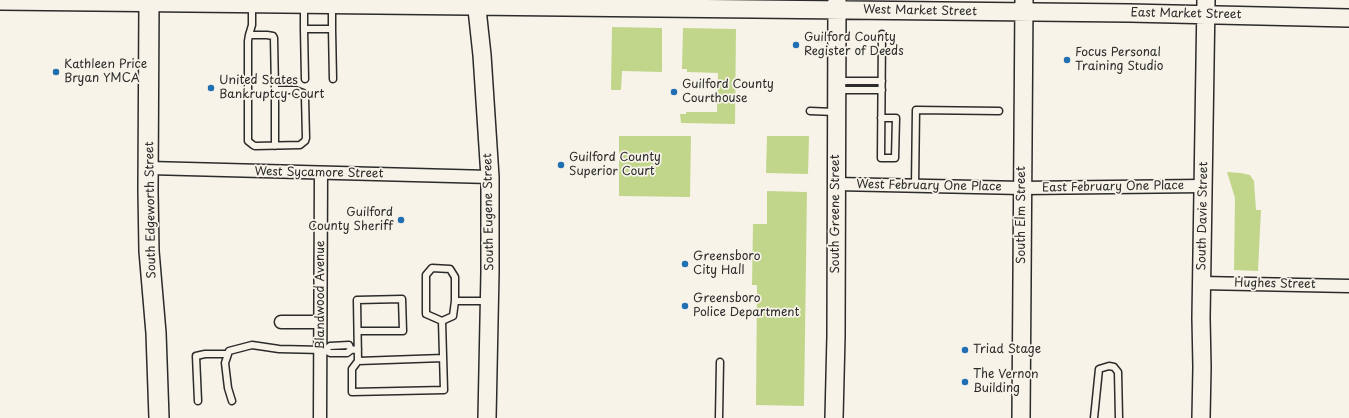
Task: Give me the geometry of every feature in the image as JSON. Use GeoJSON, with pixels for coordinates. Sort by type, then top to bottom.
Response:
{"type":"FeatureCollection","features":[{"type":"Feature","properties":{"kind":"main road","name":"West Market Street"},"geometry":{"type":"LineString","coordinates":[[0,1],[149,1],[332,5],[476,3],[1024,6]]}},
{"type":"Feature","properties":{"kind":"main road","name":"South Edgeworth Street"},"geometry":{"type":"LineString","coordinates":[[149,1],[149,251],[156,333],[159,418]]}},
{"type":"Feature","properties":{"kind":"main road","name":"South Eugene Street"},"geometry":{"type":"LineString","coordinates":[[476,3],[482,55],[490,177],[487,418]]}},
{"type":"Feature","properties":{"kind":"main road","name":"South Greene Street"},"geometry":{"type":"LineString","coordinates":[[834,418],[836,328],[837,5]]}},
{"type":"Feature","properties":{"kind":"main road","name":"East Market Street"},"geometry":{"type":"LineString","coordinates":[[1024,6],[1206,7],[1349,18]]}},
{"type":"Feature","properties":{"kind":"main road","name":"South Elm Street"},"geometry":{"type":"LineString","coordinates":[[1021,418],[1024,6]]}},
{"type":"Feature","properties":{"kind":"main road","name":"South Davie Street"},"geometry":{"type":"LineString","coordinates":[[1201,418],[1201,283],[1206,7]]}},
{"type":"Feature","properties":{"kind":"street","name":"West Sycamore Street"},"geometry":{"type":"LineString","coordinates":[[149,168],[490,177]]}},
{"type":"Feature","properties":{"kind":"street","name":"Blandwood Avenue"},"geometry":{"type":"LineString","coordinates":[[320,418],[323,350],[320,322],[321,173]]}},
{"type":"Feature","properties":{"kind":"street","name":"West February One Place"},"geometry":{"type":"LineString","coordinates":[[836,184],[1022,188]]}},
{"type":"Feature","properties":{"kind":"street","name":"East February One Place"},"geometry":{"type":"LineString","coordinates":[[1022,188],[1203,186]]}},
{"type":"Feature","properties":{"kind":"street","name":"Hughes Street"},"geometry":{"type":"LineString","coordinates":[[1201,283],[1349,286]]}},
{"type":"Feature","properties":{"kind":"street"},"geometry":{"type":"LineString","coordinates":[[281,322],[320,322]]}},
{"type":"Feature","properties":{"kind":"lane"},"geometry":{"type":"LineString","coordinates":[[252,4],[252,25],[248,38],[248,141],[252,145],[300,145],[305,141],[306,135],[306,99],[303,93],[295,90],[275,90]]}},
{"type":"Feature","properties":{"kind":"lane"},"geometry":{"type":"LineString","coordinates":[[304,4],[305,79]]}},
{"type":"Feature","properties":{"kind":"lane"},"geometry":{"type":"LineString","coordinates":[[332,5],[333,79]]}},
{"type":"Feature","properties":{"kind":"lane"},"geometry":{"type":"LineString","coordinates":[[304,29],[332,29]]}},
{"type":"Feature","properties":{"kind":"lane"},"geometry":{"type":"LineString","coordinates":[[881,118],[896,118],[895,158],[881,158],[881,118],[882,90],[882,34]]}},
{"type":"Feature","properties":{"kind":"lane"},"geometry":{"type":"LineString","coordinates":[[248,38],[272,36],[275,42],[275,146]]}},
{"type":"Feature","properties":{"kind":"lane"},"geometry":{"type":"LineString","coordinates":[[837,86],[882,81]]}},
{"type":"Feature","properties":{"kind":"lane"},"geometry":{"type":"LineString","coordinates":[[837,86],[882,90]]}},
{"type":"Feature","properties":{"kind":"lane"},"geometry":{"type":"LineString","coordinates":[[915,186],[916,110],[999,111]]}},
{"type":"Feature","properties":{"kind":"lane"},"geometry":{"type":"LineString","coordinates":[[810,112],[837,112]]}},
{"type":"Feature","properties":{"kind":"lane"},"geometry":{"type":"LineString","coordinates":[[432,268],[450,268],[455,277],[455,301],[453,316],[442,321],[426,314],[426,275],[432,268]]}},
{"type":"Feature","properties":{"kind":"lane"},"geometry":{"type":"LineString","coordinates":[[358,331],[403,330],[402,299],[357,300],[358,331],[355,350],[358,361]]}},
{"type":"Feature","properties":{"kind":"lane"},"geometry":{"type":"LineString","coordinates":[[455,301],[489,301]]}},
{"type":"Feature","properties":{"kind":"lane"},"geometry":{"type":"LineString","coordinates":[[358,361],[352,369],[352,392],[444,390],[442,321]]}},
{"type":"Feature","properties":{"kind":"lane"},"geometry":{"type":"LineString","coordinates":[[232,401],[228,388],[225,363],[228,351],[252,346],[279,349],[323,350],[330,346],[349,345],[355,350]]}},
{"type":"Feature","properties":{"kind":"lane"},"geometry":{"type":"LineString","coordinates":[[198,401],[196,356],[205,354],[228,354]]}},
{"type":"Feature","properties":{"kind":"lane"},"geometry":{"type":"LineString","coordinates":[[358,361],[443,358]]}},
{"type":"Feature","properties":{"kind":"lane"},"geometry":{"type":"LineString","coordinates":[[719,418],[720,362]]}},
{"type":"Feature","properties":{"kind":"lane"},"geometry":{"type":"LineString","coordinates":[[1094,418],[1099,369],[1109,366],[1114,367],[1118,372],[1119,418]]}},
{"type":"Feature","properties":{"kind":"green space"},"geometry":{"type":"Polygon","coordinates":[[[612,27],[662,28],[662,72],[622,71],[621,90],[611,90],[612,27]]]}},
{"type":"Feature","properties":{"kind":"green space"},"geometry":{"type":"Polygon","coordinates":[[[683,28],[736,29],[735,124],[681,123],[680,114],[686,114],[686,112],[717,112],[718,73],[687,72],[687,69],[682,69],[683,28]]]}},
{"type":"Feature","properties":{"kind":"green space"},"geometry":{"type":"Polygon","coordinates":[[[619,136],[691,136],[690,197],[619,196],[619,136]]]}},
{"type":"Feature","properties":{"kind":"green space"},"geometry":{"type":"Polygon","coordinates":[[[767,136],[809,136],[808,174],[766,173],[767,136]]]}},
{"type":"Feature","properties":{"kind":"green space"},"geometry":{"type":"Polygon","coordinates":[[[1227,172],[1250,175],[1254,181],[1256,210],[1261,210],[1258,271],[1234,270],[1235,198],[1227,172]]]}},
{"type":"Feature","properties":{"kind":"green space"},"geometry":{"type":"Polygon","coordinates":[[[767,191],[807,192],[804,406],[756,405],[757,285],[752,285],[753,224],[767,224],[767,191]]]}},
{"type":"Feature","properties":{"kind":"place","name":"Guilford County Register of Deeds"},"geometry":{"type":"Point","coordinates":[796,45]}},
{"type":"Feature","properties":{"kind":"place","name":"Focus Personal Training Studio"},"geometry":{"type":"Point","coordinates":[1067,60]}},
{"type":"Feature","properties":{"kind":"place","name":"Kathleen Price Bryan YMCA"},"geometry":{"type":"Point","coordinates":[56,72]}},
{"type":"Feature","properties":{"kind":"place","name":"United States Bankruptcy Court"},"geometry":{"type":"Point","coordinates":[211,88]}},
{"type":"Feature","properties":{"kind":"place","name":"Guilford County Courthouse"},"geometry":{"type":"Point","coordinates":[674,92]}},
{"type":"Feature","properties":{"kind":"place","name":"Guilford County Superior Court"},"geometry":{"type":"Point","coordinates":[561,165]}},
{"type":"Feature","properties":{"kind":"place","name":"Guilford County Sheriff"},"geometry":{"type":"Point","coordinates":[401,220]}},
{"type":"Feature","properties":{"kind":"place","name":"Greensboro City Hall"},"geometry":{"type":"Point","coordinates":[685,264]}},
{"type":"Feature","properties":{"kind":"place","name":"Greensboro Police Department"},"geometry":{"type":"Point","coordinates":[685,306]}},
{"type":"Feature","properties":{"kind":"place","name":"Triad Stage"},"geometry":{"type":"Point","coordinates":[965,350]}},
{"type":"Feature","properties":{"kind":"place","name":"The Vernon Building"},"geometry":{"type":"Point","coordinates":[965,382]}}]}
